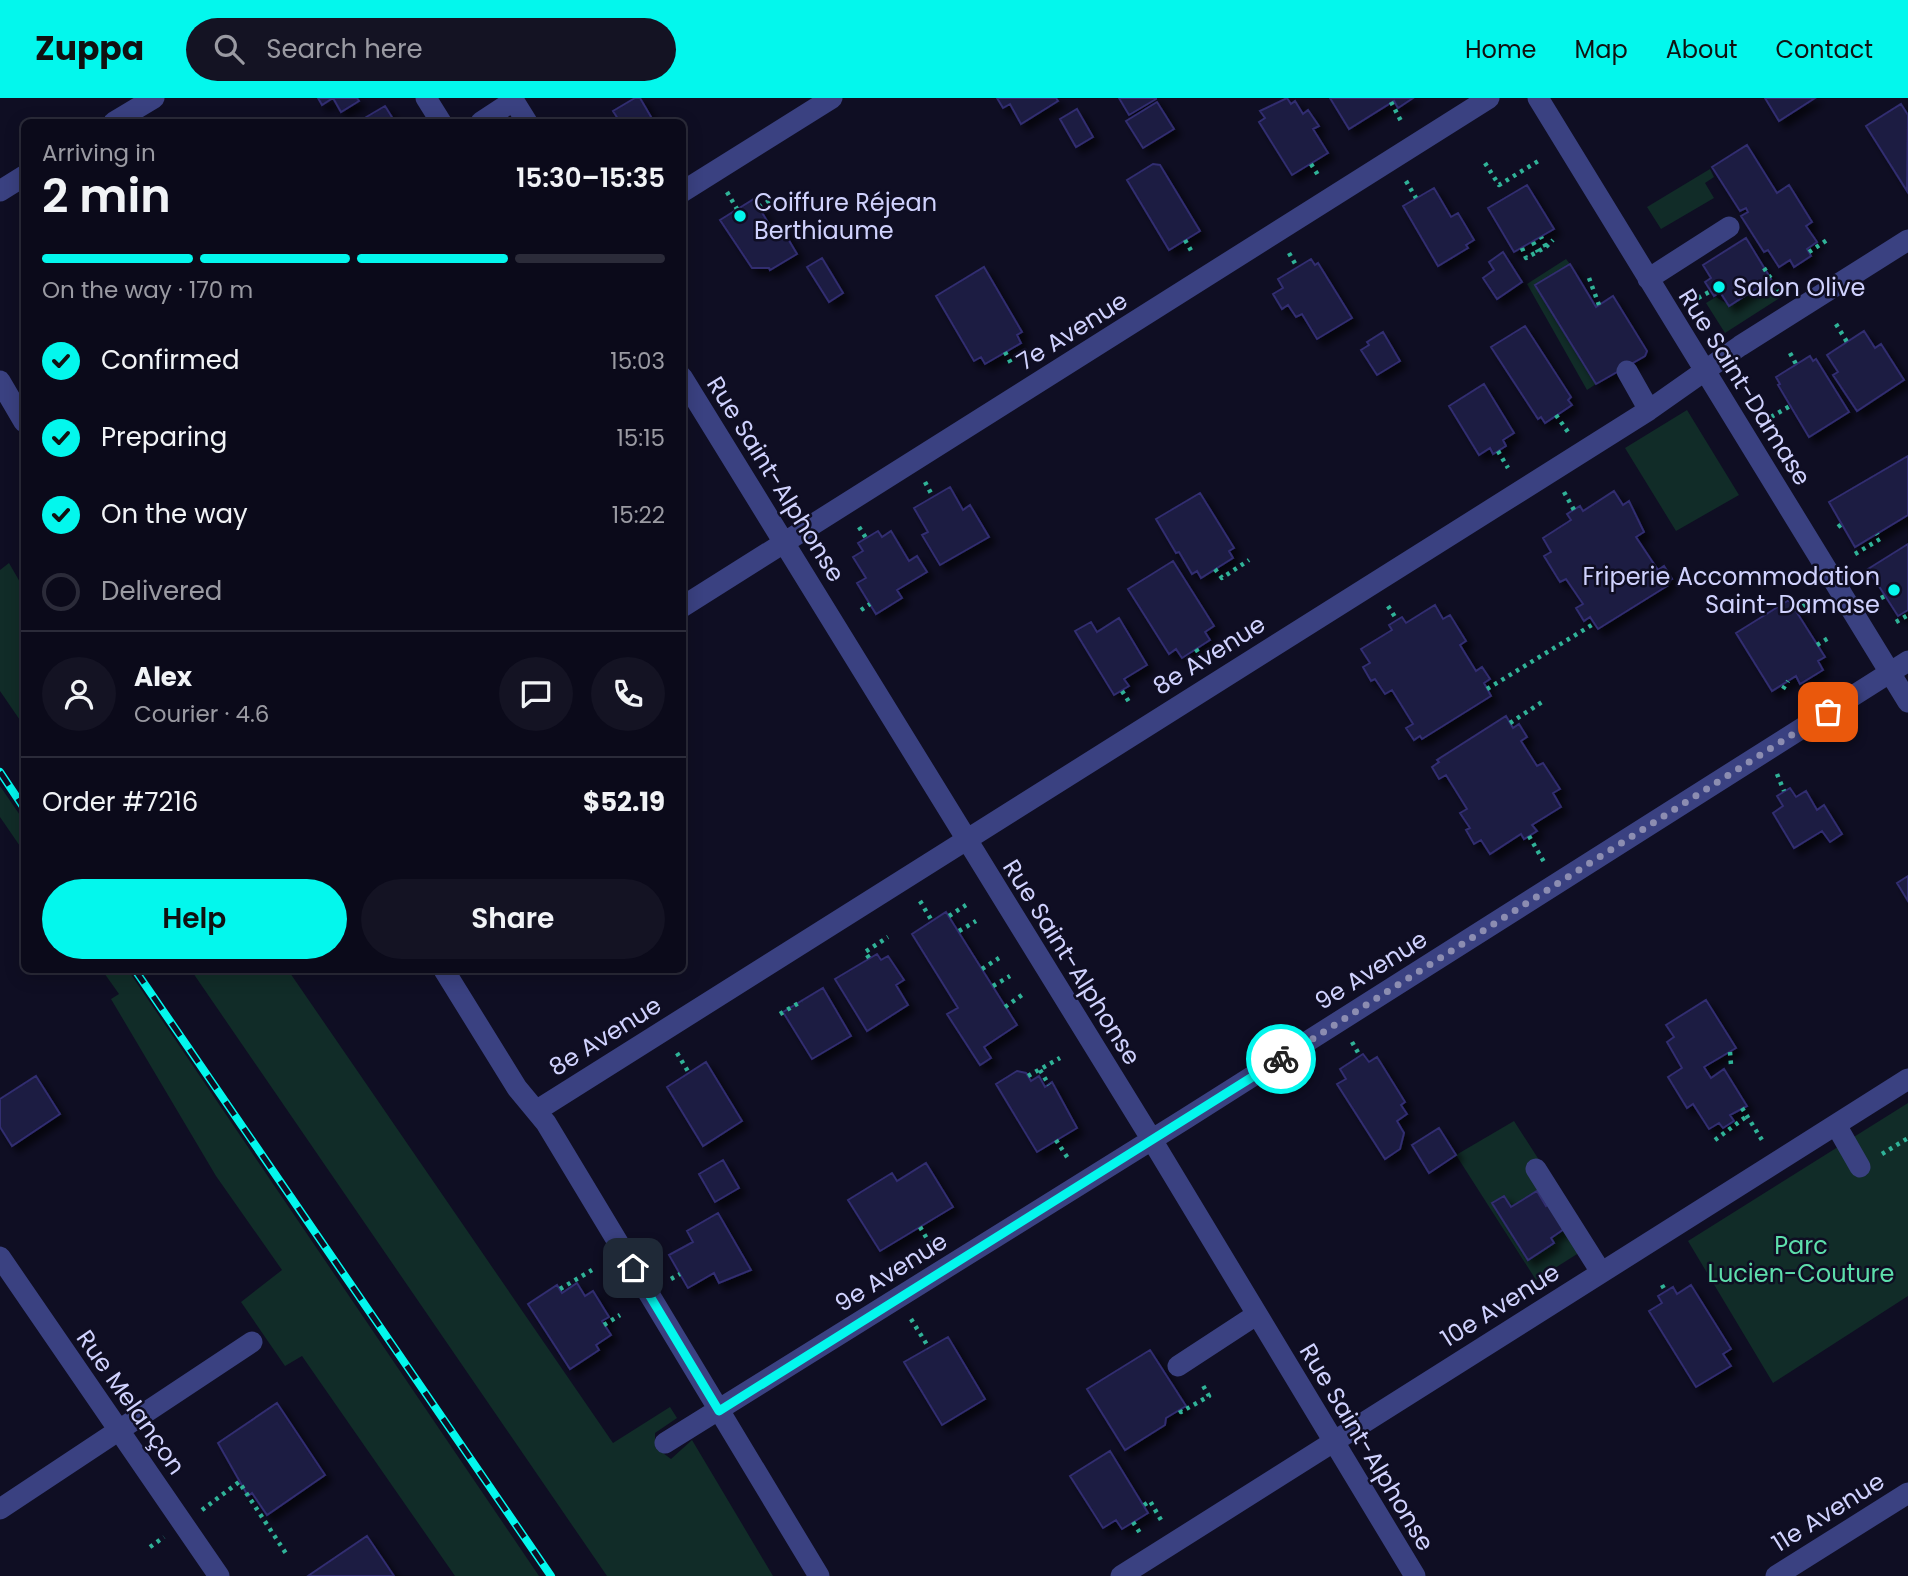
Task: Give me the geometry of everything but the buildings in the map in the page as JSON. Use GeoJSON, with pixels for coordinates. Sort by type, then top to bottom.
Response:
{"type":"FeatureCollection","features":[{"type":"Feature","properties":{"kind":"street"},"geometry":{"type":"LineString","coordinates":[[119,119],[155,98]]}},
{"type":"Feature","properties":{"kind":"street"},"geometry":{"type":"LineString","coordinates":[[426,98],[439,119]]}},
{"type":"Feature","properties":{"kind":"street"},"geometry":{"type":"LineString","coordinates":[[686,189],[832,98]]}},
{"type":"Feature","properties":{"kind":"street","name":"7e Avenue"},"geometry":{"type":"LineString","coordinates":[[686,605],[1489,98]]}},
{"type":"Feature","properties":{"kind":"street","name":"Rue Saint-Damase"},"geometry":{"type":"LineString","coordinates":[[1538,98],[1705,372],[1899,667],[1908,702]]}},
{"type":"Feature","properties":{"kind":"street"},"geometry":{"type":"LineString","coordinates":[[485,119],[513,99],[525,119]]}},
{"type":"Feature","properties":{"kind":"street"},"geometry":{"type":"LineString","coordinates":[[0,191],[21,178]]}},
{"type":"Feature","properties":{"kind":"street"},"geometry":{"type":"LineString","coordinates":[[1648,279],[1729,227]]}},
{"type":"Feature","properties":{"kind":"street","name":"8e Avenue"},"geometry":{"type":"LineString","coordinates":[[536,1111],[1649,410],[1740,345],[1908,240]]}},
{"type":"Feature","properties":{"kind":"street"},"geometry":{"type":"LineString","coordinates":[[1627,370],[1649,410]]}},
{"type":"Feature","properties":{"kind":"street"},"geometry":{"type":"LineString","coordinates":[[0,381],[21,417]]}},
{"type":"Feature","properties":{"kind":"street","name":"Rue Saint-Alphonse"},"geometry":{"type":"LineString","coordinates":[[686,383],[1152,1140],[1415,1576]]}},
{"type":"Feature","properties":{"kind":"street","name":"9e Avenue"},"geometry":{"type":"LineString","coordinates":[[665,1443],[1152,1140],[1899,667]]}},
{"type":"Feature","properties":{"kind":"street"},"geometry":{"type":"LineString","coordinates":[[446,973],[517,1088],[536,1111],[819,1576]]}},
{"type":"Feature","properties":{"kind":"street","name":"10e Avenue"},"geometry":{"type":"LineString","coordinates":[[1121,1576],[1908,1079]]}},
{"type":"Feature","properties":{"kind":"street"},"geometry":{"type":"LineString","coordinates":[[1836,1125],[1860,1167]]}},
{"type":"Feature","properties":{"kind":"street"},"geometry":{"type":"LineString","coordinates":[[1536,1170],[1601,1272]]}},
{"type":"Feature","properties":{"kind":"street","name":"Rue Melançon"},"geometry":{"type":"LineString","coordinates":[[0,1257],[219,1576]]}},
{"type":"Feature","properties":{"kind":"street"},"geometry":{"type":"LineString","coordinates":[[1183,1363],[1256,1315]]}},
{"type":"Feature","properties":{"kind":"street"},"geometry":{"type":"LineString","coordinates":[[0,1509],[252,1342]]}},
{"type":"Feature","properties":{"kind":"street","name":"11e Avenue"},"geometry":{"type":"LineString","coordinates":[[1776,1576],[1908,1493]]}},
{"type":"Feature","properties":{"kind":"path"},"geometry":{"type":"LineString","coordinates":[[1391,102],[1404,125]]}},
{"type":"Feature","properties":{"kind":"path"},"geometry":{"type":"LineString","coordinates":[[1485,163],[1499,185],[1540,160]]}},
{"type":"Feature","properties":{"kind":"path"},"geometry":{"type":"LineString","coordinates":[[1311,163],[1320,178]]}},
{"type":"Feature","properties":{"kind":"path"},"geometry":{"type":"LineString","coordinates":[[759,207],[772,199]]}},
{"type":"Feature","properties":{"kind":"path"},"geometry":{"type":"LineString","coordinates":[[1541,236],[1546,247]]}},
{"type":"Feature","properties":{"kind":"path"},"geometry":{"type":"LineString","coordinates":[[1809,252],[1830,238]]}},
{"type":"Feature","properties":{"kind":"path"},"geometry":{"type":"LineString","coordinates":[[1185,240],[1195,256]]}},
{"type":"Feature","properties":{"kind":"path"},"geometry":{"type":"LineString","coordinates":[[1522,248],[1526,258],[1553,240]]}},
{"type":"Feature","properties":{"kind":"path"},"geometry":{"type":"LineString","coordinates":[[1532,242],[1538,252]]}},
{"type":"Feature","properties":{"kind":"path"},"geometry":{"type":"LineString","coordinates":[[1764,268],[1784,300]]}},
{"type":"Feature","properties":{"kind":"path"},"geometry":{"type":"LineString","coordinates":[[1589,278],[1599,305]]}},
{"type":"Feature","properties":{"kind":"path"},"geometry":{"type":"LineString","coordinates":[[1698,298],[1711,291]]}},
{"type":"Feature","properties":{"kind":"path"},"geometry":{"type":"LineString","coordinates":[[1836,324],[1847,342]]}},
{"type":"Feature","properties":{"kind":"path"},"geometry":{"type":"LineString","coordinates":[[1005,352],[1014,369]]}},
{"type":"Feature","properties":{"kind":"path"},"geometry":{"type":"LineString","coordinates":[[1790,353],[1796,364]]}},
{"type":"Feature","properties":{"kind":"path"},"geometry":{"type":"LineString","coordinates":[[1771,417],[1790,406]]}},
{"type":"Feature","properties":{"kind":"path"},"geometry":{"type":"LineString","coordinates":[[1556,415],[1569,435]]}},
{"type":"Feature","properties":{"kind":"path"},"geometry":{"type":"LineString","coordinates":[[1498,451],[1511,471]]}},
{"type":"Feature","properties":{"kind":"path"},"geometry":{"type":"LineString","coordinates":[[1854,554],[1880,539],[1877,534]]}},
{"type":"Feature","properties":{"kind":"path"},"geometry":{"type":"LineString","coordinates":[[1215,569],[1222,578],[1249,560]]}},
{"type":"Feature","properties":{"kind":"path"},"geometry":{"type":"LineString","coordinates":[[1796,611],[1809,603]]}},
{"type":"Feature","properties":{"kind":"path"},"geometry":{"type":"LineString","coordinates":[[861,610],[870,604]]}},
{"type":"Feature","properties":{"kind":"path"},"geometry":{"type":"LineString","coordinates":[[1896,622],[1908,615]]}},
{"type":"Feature","properties":{"kind":"path"},"geometry":{"type":"LineString","coordinates":[[1487,689],[1595,623]]}},
{"type":"Feature","properties":{"kind":"path"},"geometry":{"type":"LineString","coordinates":[[1817,645],[1830,637]]}},
{"type":"Feature","properties":{"kind":"path"},"geometry":{"type":"LineString","coordinates":[[1196,649],[1205,663]]}},
{"type":"Feature","properties":{"kind":"path"},"geometry":{"type":"LineString","coordinates":[[1783,689],[1788,681]]}},
{"type":"Feature","properties":{"kind":"path"},"geometry":{"type":"LineString","coordinates":[[1122,691],[1133,709]]}},
{"type":"Feature","properties":{"kind":"path"},"geometry":{"type":"LineString","coordinates":[[1510,723],[1542,702]]}},
{"type":"Feature","properties":{"kind":"path"},"geometry":{"type":"LineString","coordinates":[[1529,836],[1545,864]]}},
{"type":"Feature","properties":{"kind":"path"},"geometry":{"type":"LineString","coordinates":[[949,916],[966,905]]}},
{"type":"Feature","properties":{"kind":"path"},"geometry":{"type":"LineString","coordinates":[[959,931],[976,921]]}},
{"type":"Feature","properties":{"kind":"path"},"geometry":{"type":"LineString","coordinates":[[869,958],[865,952],[888,937]]}},
{"type":"Feature","properties":{"kind":"path"},"geometry":{"type":"LineString","coordinates":[[982,969],[999,958]]}},
{"type":"Feature","properties":{"kind":"path"},"geometry":{"type":"LineString","coordinates":[[993,986],[1010,976]]}},
{"type":"Feature","properties":{"kind":"path"},"geometry":{"type":"LineString","coordinates":[[1005,1007],[1022,995]]}},
{"type":"Feature","properties":{"kind":"path"},"geometry":{"type":"LineString","coordinates":[[780,1014],[802,1001]]}},
{"type":"Feature","properties":{"kind":"path"},"geometry":{"type":"LineString","coordinates":[[1730,1052],[1731,1065]]}},
{"type":"Feature","properties":{"kind":"path"},"geometry":{"type":"LineString","coordinates":[[1028,1076],[1060,1058]]}},
{"type":"Feature","properties":{"kind":"path"},"geometry":{"type":"LineString","coordinates":[[1040,1070],[1049,1085]]}},
{"type":"Feature","properties":{"kind":"path"},"geometry":{"type":"LineString","coordinates":[[1742,1108],[1762,1141]]}},
{"type":"Feature","properties":{"kind":"path"},"geometry":{"type":"LineString","coordinates":[[1715,1140],[1729,1126],[1747,1116]]}},
{"type":"Feature","properties":{"kind":"path"},"geometry":{"type":"LineString","coordinates":[[1056,1140],[1070,1163]]}},
{"type":"Feature","properties":{"kind":"path"},"geometry":{"type":"LineString","coordinates":[[920,1227],[933,1248]]}},
{"type":"Feature","properties":{"kind":"path"},"geometry":{"type":"LineString","coordinates":[[560,1289],[592,1270]]}},
{"type":"Feature","properties":{"kind":"path"},"geometry":{"type":"LineString","coordinates":[[671,1279],[680,1274]]}},
{"type":"Feature","properties":{"kind":"path"},"geometry":{"type":"LineString","coordinates":[[1662,1285],[1666,1292]]}},
{"type":"Feature","properties":{"kind":"path"},"geometry":{"type":"LineString","coordinates":[[604,1325],[620,1315]]}},
{"type":"Feature","properties":{"kind":"path"},"geometry":{"type":"LineString","coordinates":[[1180,1410],[1181,1412],[1209,1396],[1183,1363]]}},
{"type":"Feature","properties":{"kind":"path"},"geometry":{"type":"LineString","coordinates":[[239,1482],[287,1555]]}},
{"type":"Feature","properties":{"kind":"path"},"geometry":{"type":"LineString","coordinates":[[1144,1505],[1150,1501],[1161,1520]]}},
{"type":"Feature","properties":{"kind":"path"},"geometry":{"type":"LineString","coordinates":[[1133,1522],[1140,1533]]}},
{"type":"Feature","properties":{"kind":"green space"},"geometry":{"type":"Polygon","coordinates":[[[1710,169],[1714,177],[1705,183],[1714,198],[1661,229],[1647,207],[1710,169]]]}},
{"type":"Feature","properties":{"kind":"green space"},"geometry":{"type":"Polygon","coordinates":[[[1566,259],[1570,264],[1536,286],[1596,384],[1587,390],[1527,284],[1566,259]]]}},
{"type":"Feature","properties":{"kind":"green space"},"geometry":{"type":"Polygon","coordinates":[[[1771,279],[1781,297],[1725,333],[1706,303],[1716,297],[1729,305],[1771,279]]]}},
{"type":"Feature","properties":{"kind":"green space"},"geometry":{"type":"Polygon","coordinates":[[[1687,410],[1739,495],[1676,531],[1625,448],[1687,410]]]}},
{"type":"Feature","properties":{"kind":"green space"},"geometry":{"type":"Polygon","coordinates":[[[9,563],[21,584],[21,722],[0,691],[0,570],[9,563]]]}},
{"type":"Feature","properties":{"kind":"green space"},"geometry":{"type":"Polygon","coordinates":[[[0,786],[21,817],[21,848],[0,817],[0,786]]]}},
{"type":"Feature","properties":{"kind":"green space"},"geometry":{"type":"Polygon","coordinates":[[[104,973],[130,973],[539,1576],[455,1576],[302,1356],[285,1366],[241,1302],[282,1270],[216,1176],[111,999],[119,994],[104,973]]]}},
{"type":"Feature","properties":{"kind":"green space"},"geometry":{"type":"Polygon","coordinates":[[[193,973],[290,973],[613,1443],[670,1407],[677,1418],[655,1433],[655,1447],[671,1459],[692,1440],[773,1576],[607,1576],[193,973]]]}},
{"type":"Feature","properties":{"kind":"green space","name":"Parc Lucien-Couture"},"geometry":{"type":"Polygon","coordinates":[[[1908,1103],[1908,1296],[1773,1383],[1688,1241],[1908,1103]]]}},
{"type":"Feature","properties":{"kind":"green space"},"geometry":{"type":"Polygon","coordinates":[[[1514,1121],[1593,1244],[1536,1280],[1456,1155],[1514,1121]],[[1537,1191],[1511,1207],[1504,1196],[1493,1203],[1551,1238],[1567,1227],[1546,1206],[1537,1191]]]}},
{"type":"Feature","properties":{"kind":"railway"},"geometry":{"type":"LineString","coordinates":[[0,772],[21,804]]}},
{"type":"Feature","properties":{"kind":"railway"},"geometry":{"type":"LineString","coordinates":[[137,973],[551,1576]]}},
{"type":"Feature","properties":{"kind":"way so far"},"geometry":{"type":"LineString","coordinates":[[1281,1059],[1828,712]]}},
{"type":"Feature","properties":{"kind":"place","name":"Coiffure Réjean Berthiaume"},"geometry":{"type":"Point","coordinates":[740,216]}},
{"type":"Feature","properties":{"kind":"place","name":"Salon Olive"},"geometry":{"type":"Point","coordinates":[1719,287]}},
{"type":"Feature","properties":{"kind":"place","name":"Friperie Accommodation Saint-Damase"},"geometry":{"type":"Point","coordinates":[1894,590]}},
{"type":"Feature","properties":{"kind":"route"},"geometry":{"type":"LineString","coordinates":[[633,1268],[719,1411],[1281,1059]]}}]}
